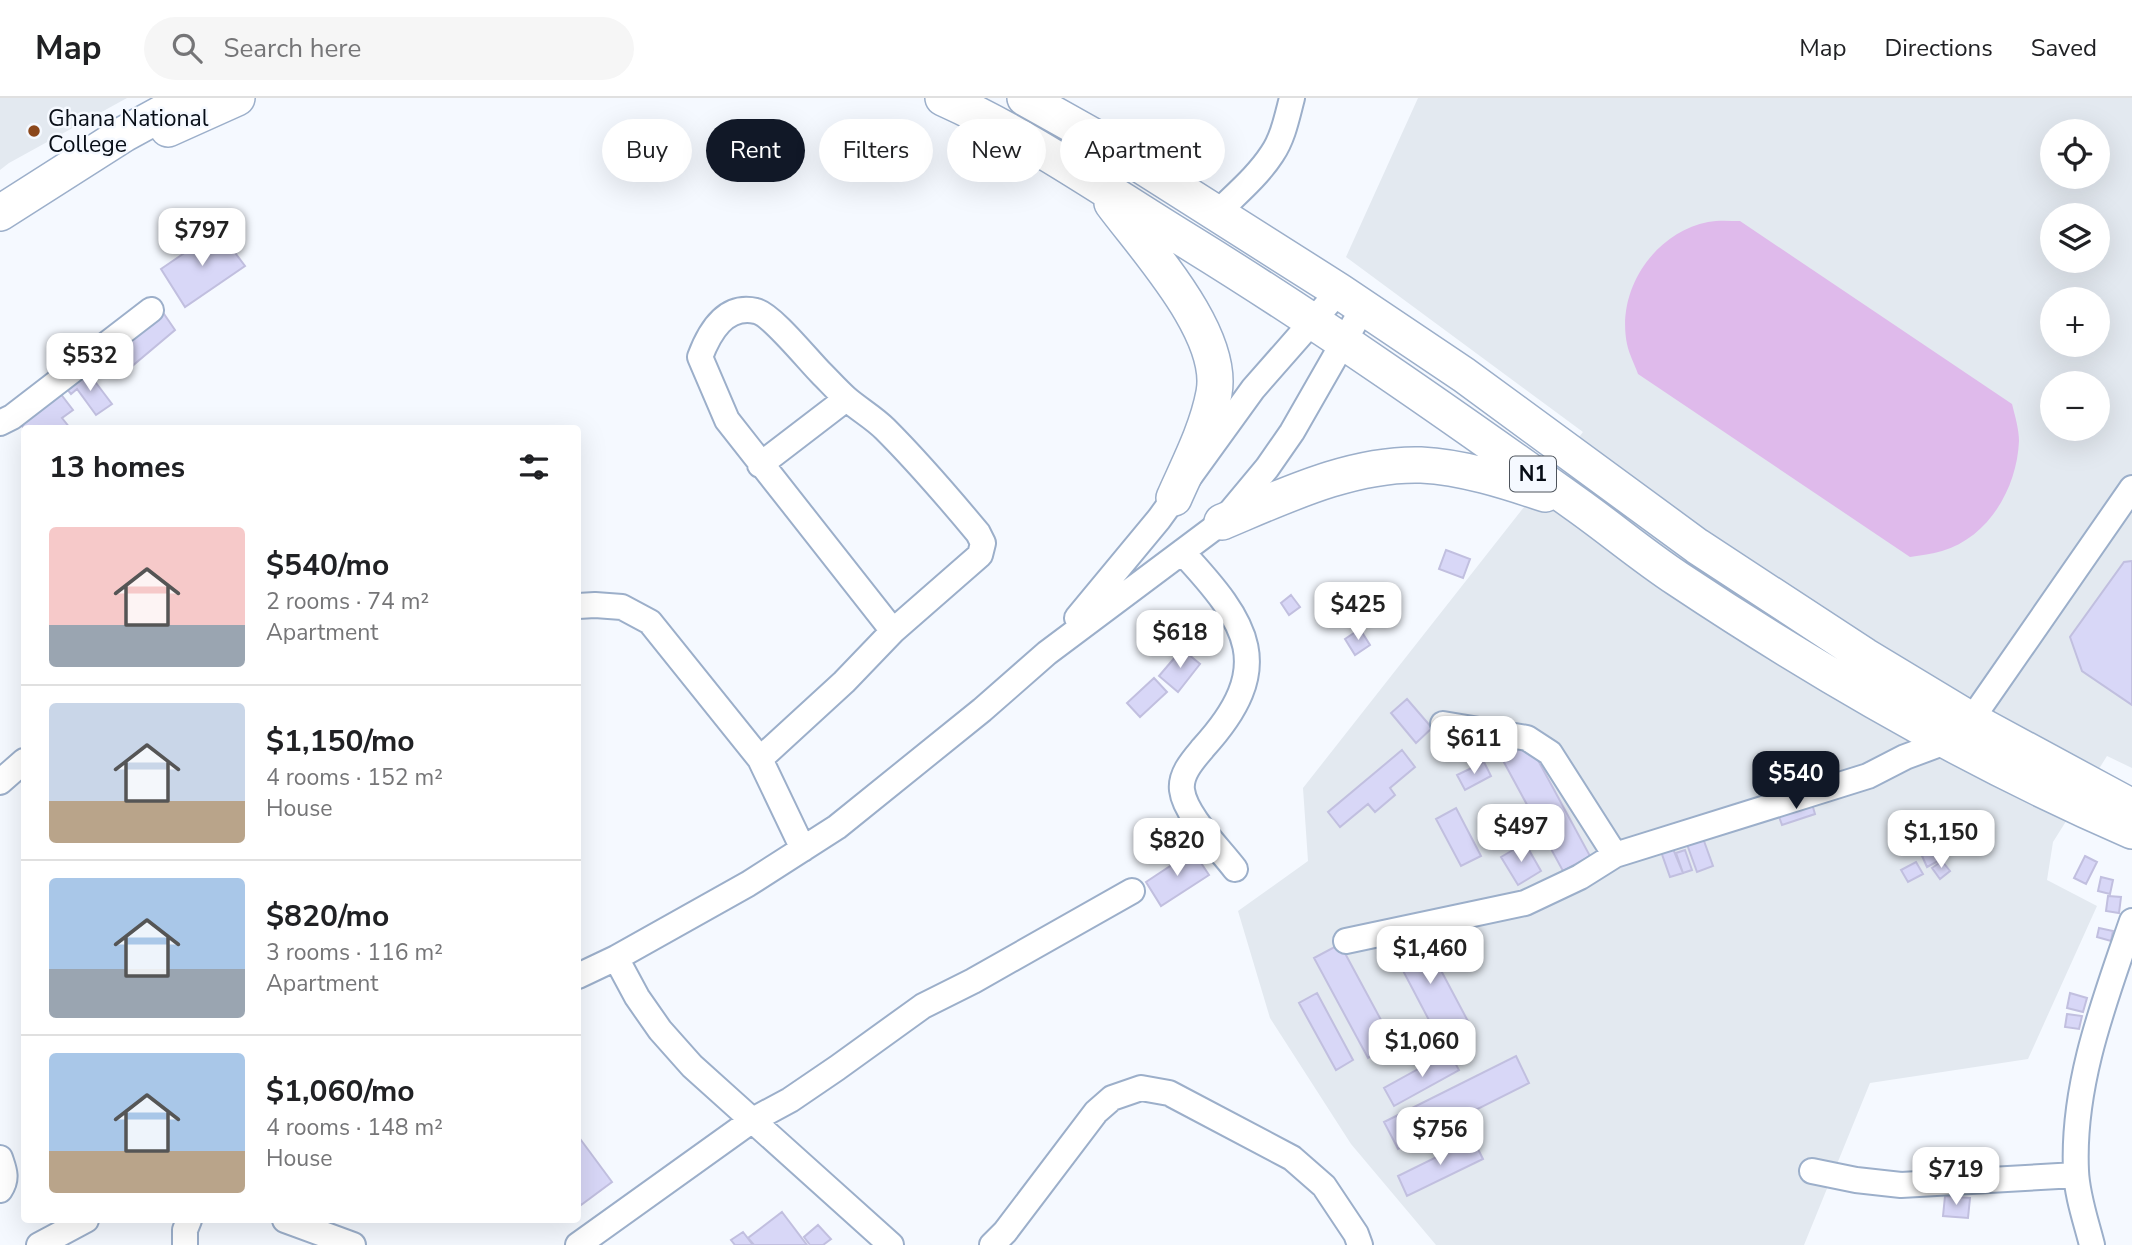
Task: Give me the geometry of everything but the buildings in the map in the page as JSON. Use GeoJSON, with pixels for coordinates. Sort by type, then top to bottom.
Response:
{"type":"FeatureCollection","features":[{"type":"Feature","properties":{"kind":"highway"},"geometry":{"type":"LineString","coordinates":[[62,175],[131,147],[237,98]]}},
{"type":"Feature","properties":{"kind":"highway","name":"N1"},"geometry":{"type":"LineString","coordinates":[[943,98],[1010,132],[1312,320],[1675,577],[1773,640],[1959,730],[2132,807]]}},
{"type":"Feature","properties":{"kind":"highway","name":"N1"},"geometry":{"type":"LineString","coordinates":[[1025,98],[1110,145],[1351,299],[1464,375],[1697,546],[1865,656],[1959,730],[2065,802],[2132,831]]}},
{"type":"Feature","properties":{"kind":"highway"},"geometry":{"type":"LineString","coordinates":[[0,213],[183,100]]}},
{"type":"Feature","properties":{"kind":"highway"},"geometry":{"type":"LineString","coordinates":[[1099,187],[1182,297],[1199,325],[1213,358],[1214,391],[1204,428],[1174,498]]}},
{"type":"Feature","properties":{"kind":"highway"},"geometry":{"type":"LineString","coordinates":[[1222,522],[1333,479],[1380,468],[1421,466],[1471,473],[1578,506]]}},
{"type":"Feature","properties":{"kind":"street"},"geometry":{"type":"LineString","coordinates":[[1216,214],[1273,152],[1292,98]]}},
{"type":"Feature","properties":{"kind":"street"},"geometry":{"type":"LineString","coordinates":[[1047,653],[1116,572],[1253,389],[1312,320],[1351,299]]}},
{"type":"Feature","properties":{"kind":"street"},"geometry":{"type":"LineString","coordinates":[[581,975],[616,958],[748,884],[837,827],[982,710],[1047,653],[1222,522],[1267,468],[1292,432],[1343,342],[1351,299]]}},
{"type":"Feature","properties":{"kind":"street"},"geometry":{"type":"LineString","coordinates":[[0,423],[151,310]]}},
{"type":"Feature","properties":{"kind":"street"},"geometry":{"type":"LineString","coordinates":[[760,759],[844,682],[892,631],[980,555],[983,543],[978,533],[919,464],[883,426],[846,398],[794,345],[775,321],[756,311],[737,312],[720,320],[707,337],[700,357],[727,419],[892,631]]}},
{"type":"Feature","properties":{"kind":"street"},"geometry":{"type":"LineString","coordinates":[[760,464],[846,398]]}},
{"type":"Feature","properties":{"kind":"street"},"geometry":{"type":"LineString","coordinates":[[1346,942],[1525,903],[1580,877],[1615,855],[1868,776],[1959,730],[2132,488]]}},
{"type":"Feature","properties":{"kind":"street"},"geometry":{"type":"LineString","coordinates":[[1182,552],[1226,604],[1240,628],[1248,653],[1247,677],[1234,708],[1185,771],[1181,786],[1184,803],[1235,869]]}},
{"type":"Feature","properties":{"kind":"street"},"geometry":{"type":"LineString","coordinates":[[581,606],[622,607],[650,622],[760,759],[803,849]]}},
{"type":"Feature","properties":{"kind":"street"},"geometry":{"type":"LineString","coordinates":[[1443,724],[1527,738],[1550,753],[1615,855]]}},
{"type":"Feature","properties":{"kind":"street"},"geometry":{"type":"LineString","coordinates":[[0,782],[21,764]]}},
{"type":"Feature","properties":{"kind":"street"},"geometry":{"type":"LineString","coordinates":[[578,1245],[751,1121],[790,1100],[837,1069],[923,1006],[973,981],[1132,891]]}},
{"type":"Feature","properties":{"kind":"street"},"geometry":{"type":"LineString","coordinates":[[2092,1245],[2076,1175],[2076,1129],[2082,1086],[2107,993],[2132,921]]}},
{"type":"Feature","properties":{"kind":"street"},"geometry":{"type":"LineString","coordinates":[[616,958],[637,997],[660,1030],[692,1066],[891,1245]]}},
{"type":"Feature","properties":{"kind":"street"},"geometry":{"type":"LineString","coordinates":[[992,1245],[1096,1112],[1112,1098],[1141,1088],[1169,1093],[1292,1158],[1324,1186],[1356,1234],[1360,1245]]}},
{"type":"Feature","properties":{"kind":"street"},"geometry":{"type":"LineString","coordinates":[[0,1158],[5,1172],[5,1182],[0,1190]]}},
{"type":"Feature","properties":{"kind":"street"},"geometry":{"type":"LineString","coordinates":[[1812,1171],[1901,1185],[2076,1175]]}},
{"type":"Feature","properties":{"kind":"street"},"geometry":{"type":"LineString","coordinates":[[39,1245],[80,1223]]}},
{"type":"Feature","properties":{"kind":"street"},"geometry":{"type":"LineString","coordinates":[[185,1245],[188,1223]]}},
{"type":"Feature","properties":{"kind":"street"},"geometry":{"type":"LineString","coordinates":[[293,1223],[353,1245]]}},
{"type":"Feature","properties":{"kind":"shaded area","name":"Ghana National College"},"geometry":{"type":"Polygon","coordinates":[[[0,98],[127,98],[0,170],[0,98]]]}},
{"type":"Feature","properties":{"kind":"shaded area"},"geometry":{"type":"Polygon","coordinates":[[[1418,98],[2132,98],[2132,768],[2107,756],[2053,842],[2047,880],[2097,906],[2028,1059],[1870,1083],[1804,1245],[1436,1245],[1351,1144],[1270,1018],[1238,911],[1308,861],[1303,788],[1583,432],[1346,257],[1418,98]]]}},
{"type":"Feature","properties":{"kind":"shaded area"},"geometry":{"type":"Polygon","coordinates":[[[1712,221],[1740,221],[2012,404],[2019,441],[2013,476],[1997,508],[1974,535],[1942,551],[1910,557],[1638,374],[1628,348],[1625,324],[1627,304],[1643,267],[1671,238],[1689,228],[1712,221]]]}},
{"type":"Feature","properties":{"kind":"place","name":"Ghana National College"},"geometry":{"type":"Point","coordinates":[34,131]}}]}
